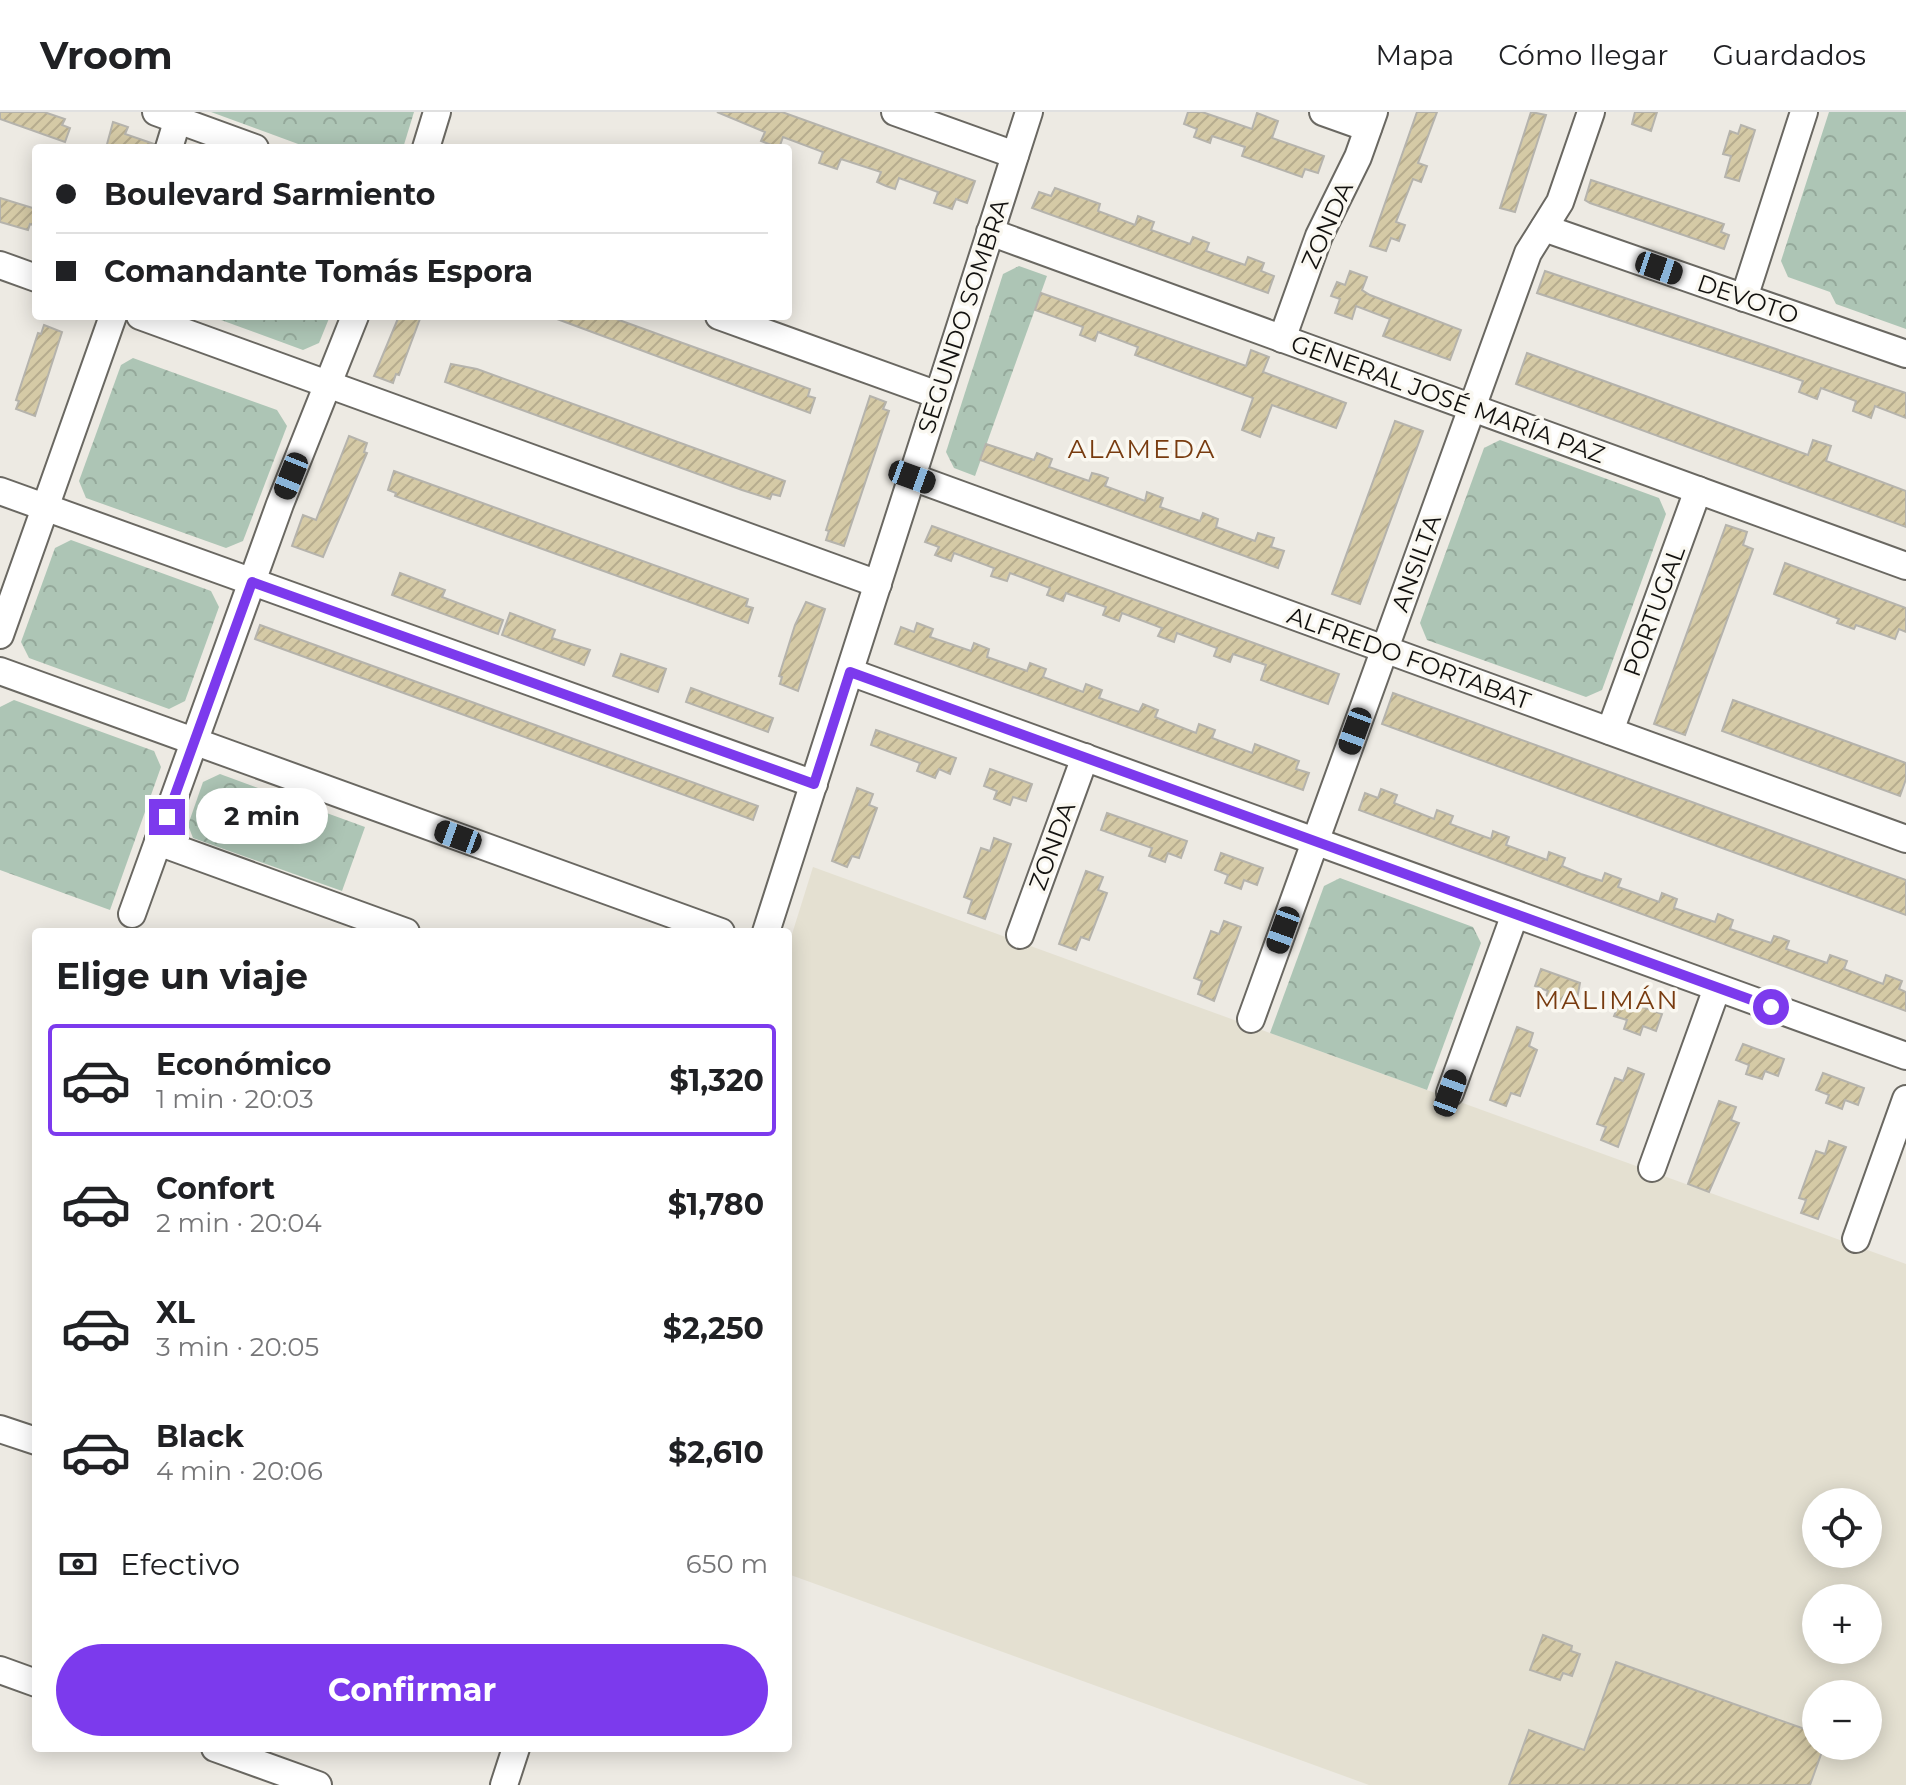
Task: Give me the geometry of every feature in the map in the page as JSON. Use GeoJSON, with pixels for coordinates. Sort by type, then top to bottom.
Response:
{"type":"FeatureCollection","features":[{"type":"Feature","properties":{"kind":"street"},"geometry":{"type":"LineString","coordinates":[[427,144],[437,112]]}},
{"type":"Feature","properties":{"kind":"street"},"geometry":{"type":"LineString","coordinates":[[895,112],[1015,155]]}},
{"type":"Feature","properties":{"kind":"street","name":"SEGUNDO SOMBRA"},"geometry":{"type":"LineString","coordinates":[[767,928],[1029,112]]}},
{"type":"Feature","properties":{"kind":"street"},"geometry":{"type":"LineString","coordinates":[[1323,112],[1371,120]]}},
{"type":"Feature","properties":{"kind":"street","name":"ANSILTA"},"geometry":{"type":"LineString","coordinates":[[1251,1019],[1528,253],[1560,202],[1591,112]]}},
{"type":"Feature","properties":{"kind":"street"},"geometry":{"type":"LineString","coordinates":[[1744,298],[1804,112]]}},
{"type":"Feature","properties":{"kind":"street"},"geometry":{"type":"LineString","coordinates":[[169,144],[171,115],[245,144]]}},
{"type":"Feature","properties":{"kind":"street","name":"ZONDA"},"geometry":{"type":"LineString","coordinates":[[1282,339],[1319,236],[1371,120]]}},
{"type":"Feature","properties":{"kind":"street","name":"DEVOTO"},"geometry":{"type":"LineString","coordinates":[[1544,228],[1906,354]]}},
{"type":"Feature","properties":{"kind":"street","name":"GENERAL JOSÉ MARÍA PAZ"},"geometry":{"type":"LineString","coordinates":[[990,232],[1906,566]]}},
{"type":"Feature","properties":{"kind":"street"},"geometry":{"type":"LineString","coordinates":[[0,265],[32,277]]}},
{"type":"Feature","properties":{"kind":"street"},"geometry":{"type":"LineString","coordinates":[[0,635],[112,320]]}},
{"type":"Feature","properties":{"kind":"street"},"geometry":{"type":"LineString","coordinates":[[151,320],[878,584]]}},
{"type":"Feature","properties":{"kind":"street"},"geometry":{"type":"LineString","coordinates":[[132,914],[252,582],[353,320]]}},
{"type":"Feature","properties":{"kind":"street"},"geometry":{"type":"LineString","coordinates":[[730,320],[938,395]]}},
{"type":"Feature","properties":{"kind":"street","name":"ALFREDO FORTABAT"},"geometry":{"type":"LineString","coordinates":[[912,477],[1906,839]]}},
{"type":"Feature","properties":{"kind":"street","name":"PORTUGAL"},"geometry":{"type":"LineString","coordinates":[[1610,731],[1698,490]]}},
{"type":"Feature","properties":{"kind":"street"},"geometry":{"type":"LineString","coordinates":[[0,491],[814,784]]}},
{"type":"Feature","properties":{"kind":"street"},"geometry":{"type":"LineString","coordinates":[[0,671],[710,928]]}},
{"type":"Feature","properties":{"kind":"street"},"geometry":{"type":"LineString","coordinates":[[850,672],[1906,1056]]}},
{"type":"Feature","properties":{"kind":"street","name":"ZONDA"},"geometry":{"type":"LineString","coordinates":[[1020,935],[1085,757]]}},
{"type":"Feature","properties":{"kind":"street"},"geometry":{"type":"LineString","coordinates":[[158,842],[395,928]]}},
{"type":"Feature","properties":{"kind":"street"},"geometry":{"type":"LineString","coordinates":[[1450,1093],[1515,914]]}},
{"type":"Feature","properties":{"kind":"street"},"geometry":{"type":"LineString","coordinates":[[1652,1168],[1717,988]]}},
{"type":"Feature","properties":{"kind":"street"},"geometry":{"type":"LineString","coordinates":[[1856,1239],[1906,1099]]}},
{"type":"Feature","properties":{"kind":"street"},"geometry":{"type":"LineString","coordinates":[[0,1429],[32,1440]]}},
{"type":"Feature","properties":{"kind":"street"},"geometry":{"type":"LineString","coordinates":[[0,1670],[32,1682]]}},
{"type":"Feature","properties":{"kind":"street"},"geometry":{"type":"LineString","coordinates":[[226,1752],[318,1785]]}},
{"type":"Feature","properties":{"kind":"street"},"geometry":{"type":"LineString","coordinates":[[504,1785],[515,1752]]}},
{"type":"Feature","properties":{"kind":"shaded area"},"geometry":{"type":"Polygon","coordinates":[[[813,867],[1906,1264],[1906,1785],[1369,1785],[792,1575],[792,934],[813,867]]]}},
{"type":"Feature","properties":{"kind":"green space"},"geometry":{"type":"Polygon","coordinates":[[[211,112],[414,112],[404,144],[298,144],[211,112]]]}},
{"type":"Feature","properties":{"kind":"green space"},"geometry":{"type":"Polygon","coordinates":[[[1829,112],[1906,112],[1906,329],[1836,304],[1830,292],[1788,277],[1781,261],[1829,112]]]}},
{"type":"Feature","properties":{"kind":"green space"},"geometry":{"type":"Polygon","coordinates":[[[1019,266],[1047,276],[975,476],[954,468],[946,452],[1003,274],[1019,266]]]}},
{"type":"Feature","properties":{"kind":"green space"},"geometry":{"type":"Polygon","coordinates":[[[221,320],[328,320],[319,343],[303,350],[221,320]]]}},
{"type":"Feature","properties":{"kind":"green space"},"geometry":{"type":"Polygon","coordinates":[[[133,358],[277,410],[287,426],[243,541],[226,548],[86,498],[79,481],[121,365],[133,358]]]}},
{"type":"Feature","properties":{"kind":"green space"},"geometry":{"type":"Polygon","coordinates":[[[1500,440],[1659,498],[1666,514],[1602,690],[1586,697],[1427,640],[1420,623],[1484,448],[1500,440]]]}},
{"type":"Feature","properties":{"kind":"green space"},"geometry":{"type":"Polygon","coordinates":[[[71,540],[211,591],[219,607],[185,701],[169,709],[29,658],[21,642],[55,548],[71,540]]]}},
{"type":"Feature","properties":{"kind":"green space"},"geometry":{"type":"Polygon","coordinates":[[[14,700],[154,751],[161,767],[110,910],[0,870],[0,707],[14,700]]]}},
{"type":"Feature","properties":{"kind":"green space"},"geometry":{"type":"Polygon","coordinates":[[[220,774],[365,827],[342,891],[193,838],[188,825],[203,782],[220,774]]]}},
{"type":"Feature","properties":{"kind":"green space"},"geometry":{"type":"Polygon","coordinates":[[[1340,878],[1473,927],[1481,943],[1427,1090],[1270,1033],[1324,886],[1340,878]]]}},
{"type":"Feature","properties":{"kind":"building"},"geometry":{"type":"Polygon","coordinates":[[[0,112],[44,112],[65,119],[62,125],[70,128],[65,142],[0,119],[0,112]]]}},
{"type":"Feature","properties":{"kind":"building"},"geometry":{"type":"Polygon","coordinates":[[[717,112],[782,112],[975,181],[967,203],[956,199],[952,209],[934,203],[938,192],[899,178],[895,189],[886,186],[877,182],[881,172],[841,159],[837,169],[819,163],[823,152],[783,137],[780,144],[769,144],[761,141],[765,132],[717,112]]]}},
{"type":"Feature","properties":{"kind":"building"},"geometry":{"type":"Polygon","coordinates":[[[1188,112],[1202,112],[1252,129],[1257,113],[1278,121],[1272,138],[1324,156],[1318,173],[1305,169],[1302,177],[1242,156],[1245,147],[1212,136],[1210,143],[1194,137],[1197,129],[1184,124],[1188,112]]]}},
{"type":"Feature","properties":{"kind":"building"},"geometry":{"type":"Polygon","coordinates":[[[1417,112],[1437,112],[1418,163],[1427,166],[1421,182],[1413,179],[1396,222],[1405,225],[1399,241],[1391,238],[1386,251],[1370,246],[1417,112]]]}},
{"type":"Feature","properties":{"kind":"building"},"geometry":{"type":"Polygon","coordinates":[[[1531,112],[1546,115],[1515,212],[1500,208],[1531,112]]]}},
{"type":"Feature","properties":{"kind":"building"},"geometry":{"type":"Polygon","coordinates":[[[1635,112],[1657,112],[1651,131],[1632,124],[1635,112]]]}},
{"type":"Feature","properties":{"kind":"building"},"geometry":{"type":"Polygon","coordinates":[[[113,122],[128,127],[125,134],[154,144],[107,144],[113,122]]]}},
{"type":"Feature","properties":{"kind":"building"},"geometry":{"type":"Polygon","coordinates":[[[1741,125],[1755,130],[1739,181],[1725,177],[1731,156],[1723,154],[1730,131],[1738,134],[1741,125]]]}},
{"type":"Feature","properties":{"kind":"building"},"geometry":{"type":"Polygon","coordinates":[[[1591,180],[1724,224],[1721,232],[1729,235],[1724,249],[1590,203],[1585,200],[1591,180]]]}},
{"type":"Feature","properties":{"kind":"building"},"geometry":{"type":"Polygon","coordinates":[[[1055,188],[1100,204],[1098,211],[1135,225],[1138,216],[1154,222],[1151,230],[1190,244],[1193,237],[1209,243],[1206,251],[1245,265],[1248,257],[1264,263],[1261,271],[1274,276],[1268,293],[1032,208],[1039,192],[1051,196],[1055,188]]]}},
{"type":"Feature","properties":{"kind":"building"},"geometry":{"type":"Polygon","coordinates":[[[0,198],[32,208],[32,225],[28,230],[0,222],[0,198]]]}},
{"type":"Feature","properties":{"kind":"building"},"geometry":{"type":"Polygon","coordinates":[[[1350,271],[1367,277],[1362,290],[1370,295],[1461,330],[1450,360],[1383,336],[1390,319],[1356,306],[1352,319],[1335,313],[1340,299],[1331,296],[1337,282],[1345,285],[1350,271]]]}},
{"type":"Feature","properties":{"kind":"building"},"geometry":{"type":"Polygon","coordinates":[[[1545,271],[1906,393],[1906,418],[1875,406],[1871,418],[1853,411],[1856,401],[1821,388],[1817,399],[1799,392],[1803,381],[1537,293],[1545,271]]]}},
{"type":"Feature","properties":{"kind":"building"},"geometry":{"type":"Polygon","coordinates":[[[1041,293],[1246,366],[1251,350],[1269,357],[1263,372],[1346,403],[1336,428],[1272,405],[1260,437],[1242,430],[1253,398],[1135,355],[1138,347],[1098,332],[1095,341],[1080,335],[1083,327],[1035,310],[1041,293]]]}},
{"type":"Feature","properties":{"kind":"building"},"geometry":{"type":"Polygon","coordinates":[[[397,320],[420,320],[399,375],[396,374],[393,383],[374,376],[397,320]]]}},
{"type":"Feature","properties":{"kind":"building"},"geometry":{"type":"Polygon","coordinates":[[[560,320],[619,320],[810,389],[808,396],[815,398],[810,413],[560,320]]]}},
{"type":"Feature","properties":{"kind":"building"},"geometry":{"type":"Polygon","coordinates":[[[44,325],[62,332],[35,416],[16,409],[19,401],[16,400],[38,333],[41,334],[44,325]]]}},
{"type":"Feature","properties":{"kind":"building"},"geometry":{"type":"Polygon","coordinates":[[[1527,353],[1808,455],[1813,440],[1831,446],[1826,461],[1906,491],[1906,527],[1516,384],[1527,353]]]}},
{"type":"Feature","properties":{"kind":"building"},"geometry":{"type":"Polygon","coordinates":[[[451,364],[477,369],[785,481],[780,496],[772,494],[770,499],[742,490],[445,382],[451,364]]]}},
{"type":"Feature","properties":{"kind":"building"},"geometry":{"type":"Polygon","coordinates":[[[870,396],[886,402],[883,409],[889,411],[844,546],[826,540],[829,531],[826,530],[870,396]]]}},
{"type":"Feature","properties":{"kind":"building"},"geometry":{"type":"Polygon","coordinates":[[[1395,421],[1423,431],[1360,604],[1332,594],[1395,421]]]}},
{"type":"Feature","properties":{"kind":"building"},"geometry":{"type":"Polygon","coordinates":[[[349,436],[367,443],[364,452],[367,453],[323,557],[292,546],[303,515],[316,520],[349,436]]]}},
{"type":"Feature","properties":{"kind":"building"},"geometry":{"type":"Polygon","coordinates":[[[986,444],[1034,460],[1037,453],[1052,459],[1049,467],[1089,481],[1092,473],[1100,475],[1108,478],[1105,486],[1145,501],[1147,492],[1163,498],[1160,507],[1200,521],[1203,513],[1218,519],[1216,527],[1255,541],[1258,533],[1274,538],[1271,547],[1284,551],[1278,568],[980,460],[986,444]]]}},
{"type":"Feature","properties":{"kind":"building"},"geometry":{"type":"Polygon","coordinates":[[[394,471],[748,599],[746,606],[753,608],[748,623],[395,496],[396,493],[388,490],[394,471]]]}},
{"type":"Feature","properties":{"kind":"building"},"geometry":{"type":"Polygon","coordinates":[[[1726,525],[1747,532],[1743,545],[1753,549],[1685,735],[1654,724],[1726,525]]]}},
{"type":"Feature","properties":{"kind":"building"},"geometry":{"type":"Polygon","coordinates":[[[932,526],[1339,674],[1328,704],[1261,680],[1266,665],[1233,654],[1230,662],[1214,656],[1217,648],[1177,633],[1174,642],[1158,636],[1162,628],[1122,613],[1119,621],[1103,615],[1106,607],[1066,593],[1063,601],[1047,595],[1050,588],[1010,573],[1007,581],[991,576],[994,568],[954,553],[951,561],[935,555],[939,547],[925,542],[932,526]]]}},
{"type":"Feature","properties":{"kind":"building"},"geometry":{"type":"Polygon","coordinates":[[[1785,563],[1906,608],[1906,632],[1899,629],[1895,639],[1856,625],[1854,629],[1837,623],[1839,619],[1774,594],[1785,563]]]}},
{"type":"Feature","properties":{"kind":"building"},"geometry":{"type":"Polygon","coordinates":[[[400,573],[445,590],[442,597],[503,620],[498,634],[392,595],[400,573]]]}},
{"type":"Feature","properties":{"kind":"building"},"geometry":{"type":"Polygon","coordinates":[[[806,602],[825,609],[798,691],[780,684],[782,677],[779,676],[795,625],[806,602]]]}},
{"type":"Feature","properties":{"kind":"building"},"geometry":{"type":"Polygon","coordinates":[[[510,613],[555,630],[552,638],[590,650],[584,665],[502,635],[510,613]]]}},
{"type":"Feature","properties":{"kind":"building"},"geometry":{"type":"Polygon","coordinates":[[[917,623],[933,629],[930,637],[971,651],[974,643],[989,649],[987,657],[1027,671],[1030,663],[1046,669],[1043,677],[1083,692],[1086,684],[1102,690],[1099,698],[1139,712],[1143,704],[1158,710],[1155,717],[1196,733],[1199,724],[1215,730],[1212,738],[1252,753],[1255,744],[1299,761],[1296,769],[1309,773],[1303,790],[895,644],[901,627],[914,632],[917,623]]]}},
{"type":"Feature","properties":{"kind":"building"},"geometry":{"type":"Polygon","coordinates":[[[260,625],[758,806],[753,820],[255,639],[260,625]]]}},
{"type":"Feature","properties":{"kind":"building"},"geometry":{"type":"Polygon","coordinates":[[[621,654],[666,669],[658,692],[613,676],[621,654]]]}},
{"type":"Feature","properties":{"kind":"building"},"geometry":{"type":"Polygon","coordinates":[[[691,688],[773,718],[768,732],[686,702],[691,688]]]}},
{"type":"Feature","properties":{"kind":"building"},"geometry":{"type":"Polygon","coordinates":[[[1393,693],[1906,880],[1906,915],[1382,724],[1393,693]]]}},
{"type":"Feature","properties":{"kind":"building"},"geometry":{"type":"Polygon","coordinates":[[[1733,700],[1906,763],[1906,779],[1900,796],[1722,731],[1733,700]]]}},
{"type":"Feature","properties":{"kind":"building"},"geometry":{"type":"Polygon","coordinates":[[[876,730],[956,758],[950,774],[939,769],[935,778],[917,771],[920,763],[871,745],[876,730]]]}},
{"type":"Feature","properties":{"kind":"building"},"geometry":{"type":"Polygon","coordinates":[[[990,769],[1032,784],[1026,801],[1013,797],[1010,805],[994,799],[997,791],[984,786],[990,769]]]}},
{"type":"Feature","properties":{"kind":"building"},"geometry":{"type":"Polygon","coordinates":[[[857,788],[873,794],[869,805],[877,808],[859,858],[852,856],[847,867],[832,861],[857,788]]]}},
{"type":"Feature","properties":{"kind":"building"},"geometry":{"type":"Polygon","coordinates":[[[1381,789],[1397,795],[1394,803],[1434,819],[1437,810],[1453,816],[1450,824],[1491,839],[1493,831],[1509,837],[1506,845],[1547,860],[1549,852],[1565,858],[1562,866],[1581,874],[1602,881],[1605,873],[1621,879],[1618,887],[1659,902],[1662,893],[1677,899],[1674,908],[1715,922],[1718,914],[1733,920],[1730,929],[1771,943],[1774,936],[1781,938],[1789,941],[1786,949],[1827,963],[1830,955],[1847,961],[1844,969],[1883,984],[1886,975],[1902,981],[1899,989],[1906,992],[1906,1011],[1359,810],[1365,793],[1378,798],[1381,789]]]}},
{"type":"Feature","properties":{"kind":"building"},"geometry":{"type":"Polygon","coordinates":[[[1107,813],[1187,841],[1181,858],[1168,853],[1165,862],[1149,856],[1152,848],[1101,830],[1107,813]]]}},
{"type":"Feature","properties":{"kind":"building"},"geometry":{"type":"Polygon","coordinates":[[[994,838],[1011,844],[985,919],[968,913],[972,900],[964,897],[981,848],[990,851],[994,838]]]}},
{"type":"Feature","properties":{"kind":"building"},"geometry":{"type":"Polygon","coordinates":[[[1221,853],[1263,868],[1257,885],[1244,880],[1241,889],[1225,883],[1228,875],[1215,870],[1221,853]]]}},
{"type":"Feature","properties":{"kind":"building"},"geometry":{"type":"Polygon","coordinates":[[[1086,871],[1103,877],[1098,890],[1107,893],[1089,940],[1081,937],[1076,950],[1059,944],[1086,871]]]}},
{"type":"Feature","properties":{"kind":"building"},"geometry":{"type":"Polygon","coordinates":[[[1224,921],[1241,927],[1214,1001],[1198,994],[1202,981],[1194,978],[1211,931],[1219,934],[1224,921]]]}},
{"type":"Feature","properties":{"kind":"building"},"geometry":{"type":"Polygon","coordinates":[[[1541,969],[1580,983],[1577,999],[1564,996],[1560,1004],[1545,999],[1548,991],[1535,986],[1541,969]]]}},
{"type":"Feature","properties":{"kind":"building"},"geometry":{"type":"Polygon","coordinates":[[[1621,999],[1662,1014],[1656,1031],[1643,1026],[1640,1035],[1624,1029],[1627,1020],[1614,1016],[1621,999]]]}},
{"type":"Feature","properties":{"kind":"building"},"geometry":{"type":"Polygon","coordinates":[[[1517,1027],[1533,1033],[1529,1046],[1537,1050],[1520,1096],[1511,1093],[1506,1106],[1490,1100],[1517,1027]]]}},
{"type":"Feature","properties":{"kind":"building"},"geometry":{"type":"Polygon","coordinates":[[[1743,1044],[1784,1059],[1778,1076],[1765,1071],[1762,1079],[1746,1074],[1749,1065],[1736,1060],[1743,1044]]]}},
{"type":"Feature","properties":{"kind":"building"},"geometry":{"type":"Polygon","coordinates":[[[1628,1068],[1644,1074],[1618,1147],[1601,1140],[1606,1127],[1597,1124],[1615,1078],[1623,1081],[1628,1068]]]}},
{"type":"Feature","properties":{"kind":"building"},"geometry":{"type":"Polygon","coordinates":[[[1823,1073],[1864,1088],[1858,1105],[1845,1100],[1842,1109],[1826,1103],[1829,1095],[1816,1090],[1823,1073]]]}},
{"type":"Feature","properties":{"kind":"building"},"geometry":{"type":"Polygon","coordinates":[[[1719,1101],[1736,1107],[1731,1120],[1739,1123],[1709,1192],[1688,1184],[1719,1101]]]}},
{"type":"Feature","properties":{"kind":"building"},"geometry":{"type":"Polygon","coordinates":[[[1829,1141],[1846,1147],[1818,1219],[1801,1213],[1806,1200],[1799,1198],[1816,1151],[1825,1154],[1829,1141]]]}},
{"type":"Feature","properties":{"kind":"building"},"geometry":{"type":"Polygon","coordinates":[[[1543,1635],[1572,1646],[1571,1651],[1580,1654],[1572,1676],[1563,1673],[1560,1680],[1530,1670],[1543,1635]]]}},
{"type":"Feature","properties":{"kind":"building"},"geometry":{"type":"Polygon","coordinates":[[[1616,1662],[1802,1728],[1802,1760],[1819,1760],[1810,1785],[1509,1785],[1529,1730],[1584,1750],[1616,1662]]]}},
{"type":"Feature","properties":{"kind":"district","name":"ALAMEDA"},"geometry":{"type":"Point","coordinates":[1142,449]}},
{"type":"Feature","properties":{"kind":"district","name":"MALIMÁN"},"geometry":{"type":"Point","coordinates":[1607,1000]}},
{"type":"Feature","properties":{"kind":"route"},"geometry":{"type":"LineString","coordinates":[[167,817],[252,582],[814,784],[850,672],[1771,1007]]}}]}
